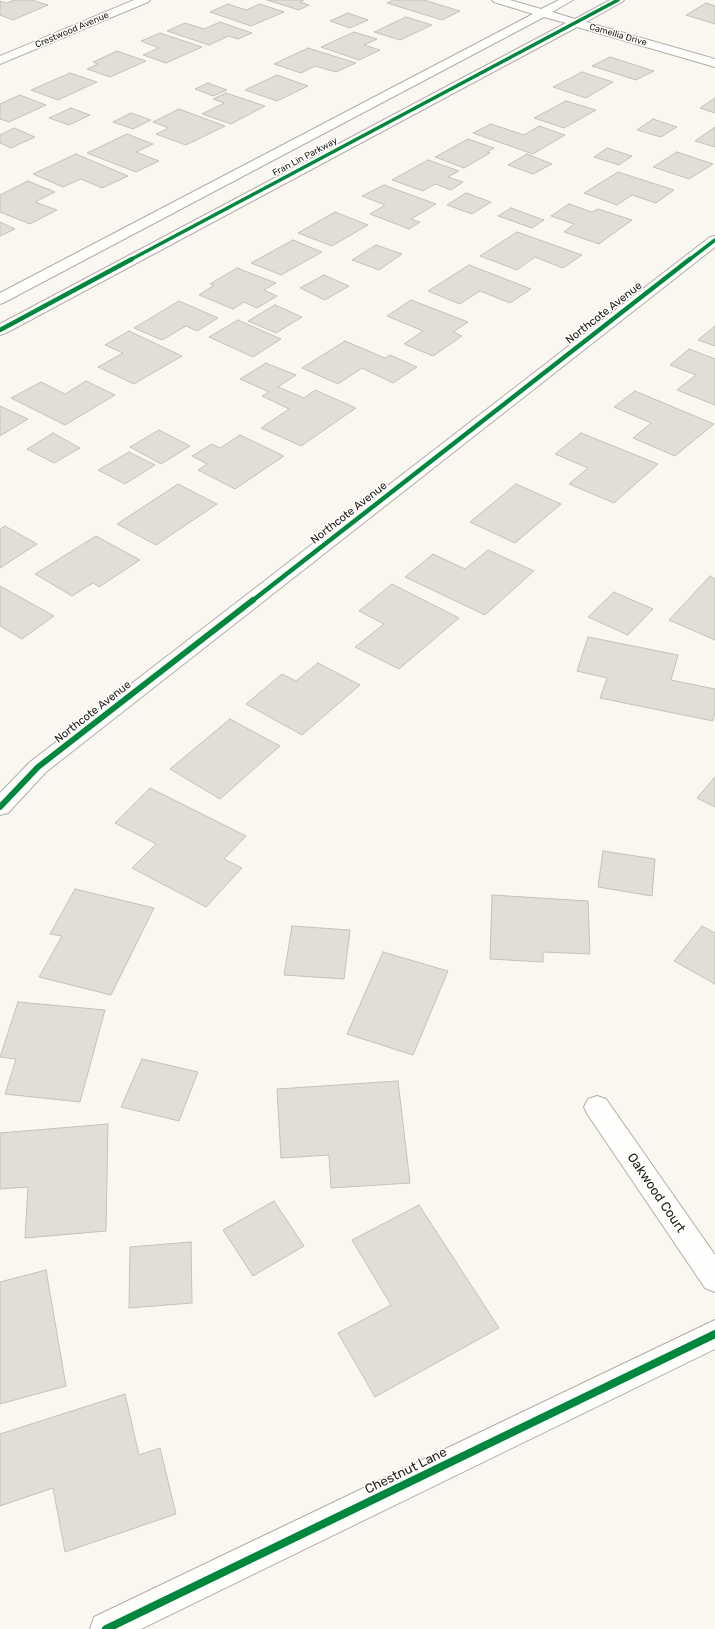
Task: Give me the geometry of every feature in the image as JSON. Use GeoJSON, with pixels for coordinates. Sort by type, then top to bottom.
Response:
{"type":"FeatureCollection","features":[{"type":"Feature","properties":{"kind":"street","name":"Crestwood Avenue"},"geometry":{"type":"LineString","coordinates":[[0,60],[144,0]]}},
{"type":"Feature","properties":{"kind":"street","name":"Camellia Drive"},"geometry":{"type":"LineString","coordinates":[[498,0],[715,63]]}},
{"type":"Feature","properties":{"kind":"street","name":"Fran Lin Parkway"},"geometry":{"type":"LineString","coordinates":[[0,299],[567,0]]}},
{"type":"Feature","properties":{"kind":"street","name":"Fran Lin Parkway"},"geometry":{"type":"LineString","coordinates":[[0,330],[618,0]]}},
{"type":"Feature","properties":{"kind":"street","name":"Northcote Avenue"},"geometry":{"type":"LineString","coordinates":[[0,807],[38,767],[715,240]]}},
{"type":"Feature","properties":{"kind":"street","name":"Oakwood Court"},"geometry":{"type":"LineString","coordinates":[[597,1107],[715,1279]]}},
{"type":"Feature","properties":{"kind":"street","name":"Chestnut Lane"},"geometry":{"type":"LineString","coordinates":[[106,1629],[715,1334]]}},
{"type":"Feature","properties":{"kind":"building"},"geometry":{"type":"Polygon","coordinates":[[[15,0],[32,0],[48,5],[13,20],[0,15],[0,1],[6,3],[15,0]]]}},
{"type":"Feature","properties":{"kind":"building"},"geometry":{"type":"Polygon","coordinates":[[[267,0],[304,0],[300,2],[309,5],[299,10],[267,0]]]}},
{"type":"Feature","properties":{"kind":"building"},"geometry":{"type":"Polygon","coordinates":[[[393,0],[424,0],[460,11],[442,20],[387,3],[393,0]]]}},
{"type":"Feature","properties":{"kind":"building"},"geometry":{"type":"Polygon","coordinates":[[[706,3],[715,6],[715,24],[686,15],[706,3]]]}},
{"type":"Feature","properties":{"kind":"building"},"geometry":{"type":"Polygon","coordinates":[[[228,4],[246,10],[260,4],[284,12],[251,26],[210,12],[228,4]]]}},
{"type":"Feature","properties":{"kind":"building"},"geometry":{"type":"Polygon","coordinates":[[[348,13],[368,20],[350,28],[330,21],[348,13]]]}},
{"type":"Feature","properties":{"kind":"building"},"geometry":{"type":"Polygon","coordinates":[[[406,17],[432,25],[400,40],[374,32],[406,17]]]}},
{"type":"Feature","properties":{"kind":"building"},"geometry":{"type":"Polygon","coordinates":[[[220,22],[252,33],[238,39],[229,36],[209,45],[167,31],[185,23],[204,29],[220,22]]]}},
{"type":"Feature","properties":{"kind":"building"},"geometry":{"type":"Polygon","coordinates":[[[354,32],[377,39],[364,45],[380,50],[359,60],[321,47],[354,32]]]}},
{"type":"Feature","properties":{"kind":"building"},"geometry":{"type":"Polygon","coordinates":[[[160,33],[202,47],[166,63],[143,55],[159,48],[141,41],[160,33]]]}},
{"type":"Feature","properties":{"kind":"building"},"geometry":{"type":"Polygon","coordinates":[[[308,48],[356,63],[336,72],[315,66],[301,73],[274,64],[308,48]]]}},
{"type":"Feature","properties":{"kind":"building"},"geometry":{"type":"Polygon","coordinates":[[[117,51],[146,61],[110,77],[87,69],[98,64],[93,62],[117,51]]]}},
{"type":"Feature","properties":{"kind":"building"},"geometry":{"type":"Polygon","coordinates":[[[610,57],[654,71],[636,80],[592,66],[610,57]]]}},
{"type":"Feature","properties":{"kind":"building"},"geometry":{"type":"Polygon","coordinates":[[[582,72],[613,82],[586,98],[553,87],[582,72]]]}},
{"type":"Feature","properties":{"kind":"building"},"geometry":{"type":"Polygon","coordinates":[[[70,73],[97,82],[58,100],[31,90],[70,73]]]}},
{"type":"Feature","properties":{"kind":"building"},"geometry":{"type":"Polygon","coordinates":[[[277,75],[308,86],[277,101],[245,90],[277,75]]]}},
{"type":"Feature","properties":{"kind":"building"},"geometry":{"type":"Polygon","coordinates":[[[208,83],[227,90],[213,96],[195,89],[208,83]]]}},
{"type":"Feature","properties":{"kind":"building"},"geometry":{"type":"Polygon","coordinates":[[[226,93],[265,106],[231,124],[202,114],[224,103],[213,99],[226,93]]]}},
{"type":"Feature","properties":{"kind":"building"},"geometry":{"type":"Polygon","coordinates":[[[20,95],[46,105],[9,122],[0,119],[0,104],[20,95]]]}},
{"type":"Feature","properties":{"kind":"building"},"geometry":{"type":"Polygon","coordinates":[[[715,98],[715,113],[700,108],[715,98]]]}},
{"type":"Feature","properties":{"kind":"building"},"geometry":{"type":"Polygon","coordinates":[[[566,101],[596,110],[564,128],[534,118],[566,101]]]}},
{"type":"Feature","properties":{"kind":"building"},"geometry":{"type":"Polygon","coordinates":[[[71,108],[90,115],[69,125],[49,118],[71,108]]]}},
{"type":"Feature","properties":{"kind":"building"},"geometry":{"type":"Polygon","coordinates":[[[179,109],[225,126],[186,145],[156,134],[169,128],[153,122],[179,109]]]}},
{"type":"Feature","properties":{"kind":"building"},"geometry":{"type":"Polygon","coordinates":[[[131,113],[151,120],[133,129],[113,122],[131,113]]]}},
{"type":"Feature","properties":{"kind":"building"},"geometry":{"type":"Polygon","coordinates":[[[653,119],[677,127],[661,137],[637,130],[653,119]]]}},
{"type":"Feature","properties":{"kind":"building"},"geometry":{"type":"Polygon","coordinates":[[[491,124],[524,135],[539,126],[565,135],[533,154],[473,133],[491,124]]]}},
{"type":"Feature","properties":{"kind":"building"},"geometry":{"type":"Polygon","coordinates":[[[715,127],[715,147],[695,141],[715,127]]]}},
{"type":"Feature","properties":{"kind":"building"},"geometry":{"type":"Polygon","coordinates":[[[14,128],[35,137],[11,148],[0,143],[0,135],[14,128]]]}},
{"type":"Feature","properties":{"kind":"building"},"geometry":{"type":"Polygon","coordinates":[[[127,134],[153,144],[136,152],[159,161],[136,172],[87,153],[127,134]]]}},
{"type":"Feature","properties":{"kind":"building"},"geometry":{"type":"Polygon","coordinates":[[[468,139],[494,148],[487,152],[490,153],[464,168],[435,157],[468,139]]]}},
{"type":"Feature","properties":{"kind":"building"},"geometry":{"type":"Polygon","coordinates":[[[607,148],[632,156],[619,165],[594,157],[607,148]]]}},
{"type":"Feature","properties":{"kind":"building"},"geometry":{"type":"Polygon","coordinates":[[[677,152],[713,164],[689,179],[653,167],[677,152]]]}},
{"type":"Feature","properties":{"kind":"building"},"geometry":{"type":"Polygon","coordinates":[[[76,154],[128,176],[102,188],[81,179],[63,187],[33,174],[76,154]]]}},
{"type":"Feature","properties":{"kind":"building"},"geometry":{"type":"Polygon","coordinates":[[[527,154],[552,164],[533,174],[508,165],[527,154]]]}},
{"type":"Feature","properties":{"kind":"building"},"geometry":{"type":"Polygon","coordinates":[[[428,160],[459,171],[448,177],[463,182],[451,190],[435,184],[423,191],[392,180],[428,160]]]}},
{"type":"Feature","properties":{"kind":"building"},"geometry":{"type":"Polygon","coordinates":[[[618,172],[674,190],[656,203],[632,195],[617,205],[584,193],[618,172]]]}},
{"type":"Feature","properties":{"kind":"building"},"geometry":{"type":"Polygon","coordinates":[[[28,181],[55,192],[35,202],[57,210],[30,224],[0,212],[0,195],[28,181]]]}},
{"type":"Feature","properties":{"kind":"building"},"geometry":{"type":"Polygon","coordinates":[[[384,185],[436,204],[411,219],[420,222],[409,229],[370,214],[385,205],[362,196],[384,185]]]}},
{"type":"Feature","properties":{"kind":"building"},"geometry":{"type":"Polygon","coordinates":[[[466,193],[491,202],[472,214],[447,205],[466,193]]]}},
{"type":"Feature","properties":{"kind":"building"},"geometry":{"type":"Polygon","coordinates":[[[569,204],[592,212],[598,209],[632,220],[599,244],[564,232],[574,224],[551,216],[569,204]]]}},
{"type":"Feature","properties":{"kind":"building"},"geometry":{"type":"Polygon","coordinates":[[[511,208],[544,220],[532,228],[498,216],[511,208]]]}},
{"type":"Feature","properties":{"kind":"building"},"geometry":{"type":"Polygon","coordinates":[[[335,212],[368,225],[332,246],[298,233],[335,212]]]}},
{"type":"Feature","properties":{"kind":"building"},"geometry":{"type":"Polygon","coordinates":[[[0,222],[15,229],[0,236],[0,222]]]}},
{"type":"Feature","properties":{"kind":"building"},"geometry":{"type":"Polygon","coordinates":[[[517,232],[582,255],[563,268],[535,257],[517,270],[480,256],[517,232]]]}},
{"type":"Feature","properties":{"kind":"building"},"geometry":{"type":"Polygon","coordinates":[[[293,240],[322,252],[281,275],[251,263],[293,240]]]}},
{"type":"Feature","properties":{"kind":"building"},"geometry":{"type":"Polygon","coordinates":[[[376,245],[402,254],[379,270],[352,260],[376,245]]]}},
{"type":"Feature","properties":{"kind":"building"},"geometry":{"type":"Polygon","coordinates":[[[469,265],[531,289],[510,303],[480,291],[460,304],[428,291],[469,265]]]}},
{"type":"Feature","properties":{"kind":"building"},"geometry":{"type":"Polygon","coordinates":[[[237,268],[276,283],[264,290],[277,296],[257,308],[244,302],[233,309],[199,295],[214,285],[210,284],[237,268]]]}},
{"type":"Feature","properties":{"kind":"building"},"geometry":{"type":"Polygon","coordinates":[[[324,275],[349,286],[325,300],[300,288],[324,275]]]}},
{"type":"Feature","properties":{"kind":"building"},"geometry":{"type":"Polygon","coordinates":[[[411,300],[468,322],[453,332],[462,336],[433,356],[404,344],[423,331],[387,316],[411,300]]]}},
{"type":"Feature","properties":{"kind":"building"},"geometry":{"type":"Polygon","coordinates":[[[179,301],[218,318],[197,331],[186,326],[162,340],[134,328],[179,301]]]}},
{"type":"Feature","properties":{"kind":"building"},"geometry":{"type":"Polygon","coordinates":[[[275,305],[302,317],[276,333],[248,321],[275,305]]]}},
{"type":"Feature","properties":{"kind":"building"},"geometry":{"type":"Polygon","coordinates":[[[238,320],[281,339],[253,357],[209,337],[238,320]]]}},
{"type":"Feature","properties":{"kind":"building"},"geometry":{"type":"Polygon","coordinates":[[[715,326],[715,346],[698,340],[715,326]]]}},
{"type":"Feature","properties":{"kind":"building"},"geometry":{"type":"Polygon","coordinates":[[[129,331],[182,356],[134,384],[98,367],[123,353],[105,345],[129,331]]]}},
{"type":"Feature","properties":{"kind":"building"},"geometry":{"type":"Polygon","coordinates":[[[345,341],[385,358],[390,355],[417,367],[393,383],[362,368],[338,384],[302,368],[345,341]]]}},
{"type":"Feature","properties":{"kind":"building"},"geometry":{"type":"Polygon","coordinates":[[[689,349],[715,359],[715,405],[677,390],[696,375],[670,365],[689,349]]]}},
{"type":"Feature","properties":{"kind":"building"},"geometry":{"type":"Polygon","coordinates":[[[266,363],[296,375],[278,387],[304,398],[315,390],[356,408],[301,446],[261,428],[289,409],[262,396],[269,392],[240,379],[266,363]]]}},
{"type":"Feature","properties":{"kind":"building"},"geometry":{"type":"Polygon","coordinates":[[[86,381],[115,395],[65,425],[11,398],[41,382],[65,394],[86,381]]]}},
{"type":"Feature","properties":{"kind":"building"},"geometry":{"type":"Polygon","coordinates":[[[635,391],[714,424],[675,456],[633,438],[651,423],[614,407],[635,391]]]}},
{"type":"Feature","properties":{"kind":"building"},"geometry":{"type":"Polygon","coordinates":[[[0,406],[28,419],[0,436],[0,406]]]}},
{"type":"Feature","properties":{"kind":"building"},"geometry":{"type":"Polygon","coordinates":[[[159,430],[190,446],[161,464],[130,447],[159,430]]]}},
{"type":"Feature","properties":{"kind":"building"},"geometry":{"type":"Polygon","coordinates":[[[53,433],[80,448],[54,463],[27,449],[53,433]]]}},
{"type":"Feature","properties":{"kind":"building"},"geometry":{"type":"Polygon","coordinates":[[[581,433],[658,464],[614,503],[569,484],[588,468],[555,454],[581,433]]]}},
{"type":"Feature","properties":{"kind":"building"},"geometry":{"type":"Polygon","coordinates":[[[240,435],[284,456],[235,489],[198,470],[207,464],[192,456],[212,444],[220,448],[240,435]]]}},
{"type":"Feature","properties":{"kind":"building"},"geometry":{"type":"Polygon","coordinates":[[[129,452],[155,465],[125,484],[98,470],[129,452]]]}},
{"type":"Feature","properties":{"kind":"building"},"geometry":{"type":"Polygon","coordinates":[[[178,484],[217,504],[156,545],[117,524],[178,484]]]}},
{"type":"Feature","properties":{"kind":"building"},"geometry":{"type":"Polygon","coordinates":[[[516,484],[561,504],[515,543],[470,522],[516,484]]]}},
{"type":"Feature","properties":{"kind":"building"},"geometry":{"type":"Polygon","coordinates":[[[5,526],[37,544],[0,568],[0,529],[5,526]]]}},
{"type":"Feature","properties":{"kind":"building"},"geometry":{"type":"Polygon","coordinates":[[[96,536],[140,560],[99,587],[93,583],[72,596],[35,574],[96,536]]]}},
{"type":"Feature","properties":{"kind":"building"},"geometry":{"type":"Polygon","coordinates":[[[488,550],[534,571],[485,615],[405,577],[433,554],[465,569],[488,550]]]}},
{"type":"Feature","properties":{"kind":"building"},"geometry":{"type":"Polygon","coordinates":[[[710,576],[715,579],[715,640],[669,620],[710,576]]]}},
{"type":"Feature","properties":{"kind":"building"},"geometry":{"type":"Polygon","coordinates":[[[392,584],[459,618],[399,669],[355,647],[384,624],[359,611],[392,584]]]}},
{"type":"Feature","properties":{"kind":"building"},"geometry":{"type":"Polygon","coordinates":[[[0,586],[54,616],[22,639],[0,626],[0,586]]]}},
{"type":"Feature","properties":{"kind":"building"},"geometry":{"type":"Polygon","coordinates":[[[614,592],[653,609],[628,635],[588,617],[614,592]]]}},
{"type":"Feature","properties":{"kind":"building"},"geometry":{"type":"Polygon","coordinates":[[[588,637],[678,655],[671,680],[715,689],[715,712],[713,721],[600,698],[607,678],[577,671],[588,637]]]}},
{"type":"Feature","properties":{"kind":"building"},"geometry":{"type":"Polygon","coordinates":[[[318,663],[360,685],[302,735],[246,704],[282,674],[296,681],[318,663]]]}},
{"type":"Feature","properties":{"kind":"building"},"geometry":{"type":"Polygon","coordinates":[[[230,719],[280,746],[220,799],[170,769],[230,719]]]}},
{"type":"Feature","properties":{"kind":"building"},"geometry":{"type":"Polygon","coordinates":[[[715,777],[715,807],[697,798],[715,777]]]}},
{"type":"Feature","properties":{"kind":"building"},"geometry":{"type":"Polygon","coordinates":[[[150,788],[246,836],[224,859],[242,868],[206,907],[132,868],[156,844],[115,823],[150,788]]]}},
{"type":"Feature","properties":{"kind":"building"},"geometry":{"type":"Polygon","coordinates":[[[603,851],[655,859],[652,896],[598,887],[603,851]]]}},
{"type":"Feature","properties":{"kind":"building"},"geometry":{"type":"Polygon","coordinates":[[[75,889],[154,908],[111,995],[39,977],[62,936],[50,934],[75,889]]]}},
{"type":"Feature","properties":{"kind":"building"},"geometry":{"type":"Polygon","coordinates":[[[492,895],[588,901],[590,954],[543,952],[543,962],[490,959],[492,895]]]}},
{"type":"Feature","properties":{"kind":"building"},"geometry":{"type":"Polygon","coordinates":[[[292,926],[350,930],[344,979],[284,975],[292,926]]]}},
{"type":"Feature","properties":{"kind":"building"},"geometry":{"type":"Polygon","coordinates":[[[702,926],[715,933],[715,984],[674,961],[702,926]]]}},
{"type":"Feature","properties":{"kind":"building"},"geometry":{"type":"Polygon","coordinates":[[[383,952],[448,971],[413,1055],[347,1034],[383,952]]]}},
{"type":"Feature","properties":{"kind":"building"},"geometry":{"type":"Polygon","coordinates":[[[18,1002],[105,1010],[80,1102],[5,1094],[16,1059],[0,1057],[18,1002]]]}},
{"type":"Feature","properties":{"kind":"building"},"geometry":{"type":"Polygon","coordinates":[[[142,1059],[198,1072],[179,1121],[121,1107],[142,1059]]]}},
{"type":"Feature","properties":{"kind":"building"},"geometry":{"type":"Polygon","coordinates":[[[398,1081],[410,1183],[331,1188],[329,1155],[281,1158],[277,1089],[398,1081]]]}},
{"type":"Feature","properties":{"kind":"building"},"geometry":{"type":"Polygon","coordinates":[[[108,1124],[106,1231],[25,1238],[28,1187],[0,1189],[0,1133],[108,1124]]]}},
{"type":"Feature","properties":{"kind":"building"},"geometry":{"type":"Polygon","coordinates":[[[274,1201],[304,1246],[253,1276],[223,1230],[274,1201]]]}},
{"type":"Feature","properties":{"kind":"building"},"geometry":{"type":"Polygon","coordinates":[[[419,1205],[499,1328],[375,1397],[338,1333],[391,1305],[352,1240],[419,1205]]]}},
{"type":"Feature","properties":{"kind":"building"},"geometry":{"type":"Polygon","coordinates":[[[191,1242],[192,1303],[129,1308],[130,1247],[191,1242]]]}},
{"type":"Feature","properties":{"kind":"building"},"geometry":{"type":"Polygon","coordinates":[[[46,1270],[66,1386],[0,1404],[0,1282],[46,1270]]]}},
{"type":"Feature","properties":{"kind":"building"},"geometry":{"type":"Polygon","coordinates":[[[125,1394],[139,1455],[160,1448],[176,1514],[65,1552],[53,1488],[0,1506],[0,1434],[125,1394]]]}},
{"type":"Feature","properties":{"kind":"cycle path"},"geometry":{"type":"LineString","coordinates":[[0,330],[618,0]]}},
{"type":"Feature","properties":{"kind":"cycle path"},"geometry":{"type":"LineString","coordinates":[[0,807],[38,767],[715,240]]}},
{"type":"Feature","properties":{"kind":"cycle path"},"geometry":{"type":"LineString","coordinates":[[106,1629],[715,1334]]}}]}
